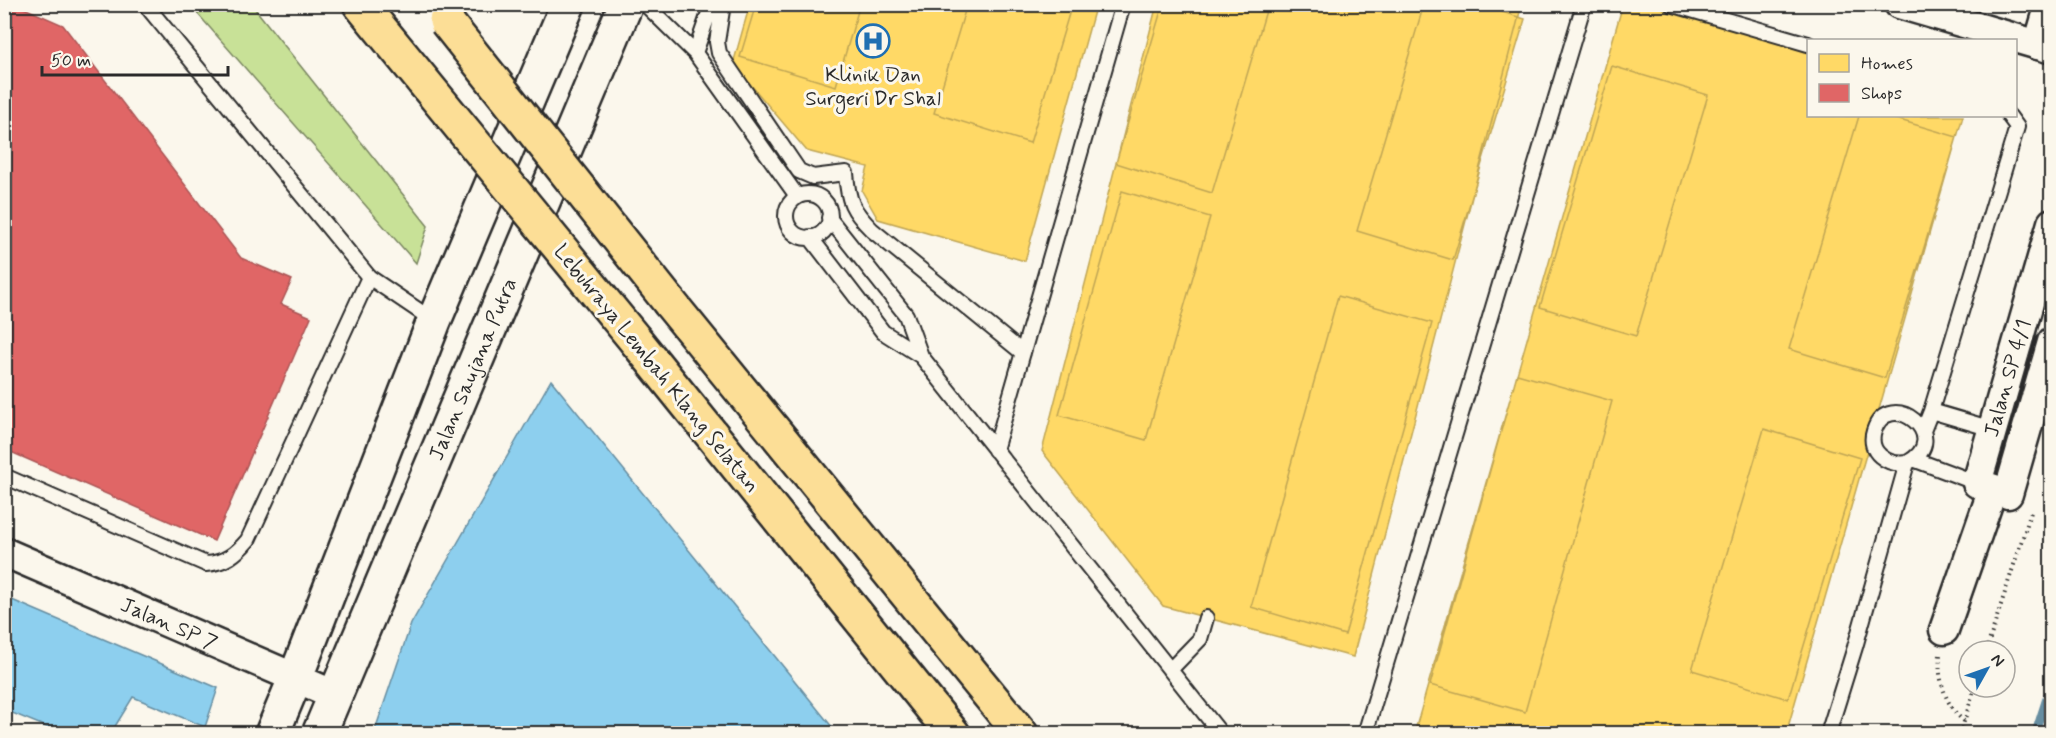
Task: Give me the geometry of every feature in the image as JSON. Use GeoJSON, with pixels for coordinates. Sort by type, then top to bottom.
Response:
{"type":"FeatureCollection","features":[{"type":"Feature","properties":{"kind":"highway","name":"Lebuhraya Lembah Klang Selatan"},"geometry":{"type":"LineString","coordinates":[[360,4],[953,734]]}},
{"type":"Feature","properties":{"kind":"highway"},"geometry":{"type":"LineString","coordinates":[[440,13],[670,303],[1021,734]]}},
{"type":"Feature","properties":{"kind":"main road"},"geometry":{"type":"LineString","coordinates":[[272,734],[296,679],[434,321],[568,4]]}},
{"type":"Feature","properties":{"kind":"main road","name":"Jalan Saujana Putra"},"geometry":{"type":"LineString","coordinates":[[319,734],[626,4]]}},
{"type":"Feature","properties":{"kind":"street"},"geometry":{"type":"LineString","coordinates":[[1899,4],[2045,47],[2050,4]]}},
{"type":"Feature","properties":{"kind":"street","name":"Jalan SP 4/1"},"geometry":{"type":"LineString","coordinates":[[1944,630],[1985,486],[1992,429],[2052,223]]}},
{"type":"Feature","properties":{"kind":"street","name":"Jalan SP 4/1"},"geometry":{"type":"LineString","coordinates":[[1985,486],[2008,494],[2052,342]]}},
{"type":"Feature","properties":{"kind":"street","name":"Jalan SP 7"},"geometry":{"type":"LineString","coordinates":[[4,552],[335,695]]}},
{"type":"Feature","properties":{"kind":"lane"},"geometry":{"type":"LineString","coordinates":[[145,4],[369,277],[434,321]]}},
{"type":"Feature","properties":{"kind":"lane"},"geometry":{"type":"LineString","coordinates":[[645,4],[695,53],[797,196]]}},
{"type":"Feature","properties":{"kind":"lane"},"geometry":{"type":"LineString","coordinates":[[695,53],[712,4]]}},
{"type":"Feature","properties":{"kind":"lane"},"geometry":{"type":"LineString","coordinates":[[723,4],[717,42],[719,53],[799,171],[813,177],[846,173],[848,191],[855,213],[872,230],[1023,353]]}},
{"type":"Feature","properties":{"kind":"lane"},"geometry":{"type":"LineString","coordinates":[[995,450],[1124,4]]}},
{"type":"Feature","properties":{"kind":"lane"},"geometry":{"type":"LineString","coordinates":[[1365,734],[1584,4]]}},
{"type":"Feature","properties":{"kind":"lane"},"geometry":{"type":"LineString","coordinates":[[1671,4],[1807,43]]}},
{"type":"Feature","properties":{"kind":"lane"},"geometry":{"type":"LineString","coordinates":[[1828,734],[1910,461],[1923,447],[1923,431],[2017,128],[2010,117]]}},
{"type":"Feature","properties":{"kind":"lane"},"geometry":{"type":"LineString","coordinates":[[829,218],[823,231],[810,237],[796,234],[787,222],[788,207],[797,196],[810,194],[817,196],[827,205],[829,218],[906,315],[921,357]]}},
{"type":"Feature","properties":{"kind":"lane"},"geometry":{"type":"LineString","coordinates":[[810,237],[883,332],[921,357],[1221,734]]}},
{"type":"Feature","properties":{"kind":"lane"},"geometry":{"type":"LineString","coordinates":[[4,476],[206,564],[218,563],[228,558],[237,553],[248,540],[369,277]]}},
{"type":"Feature","properties":{"kind":"lane"},"geometry":{"type":"LineString","coordinates":[[1930,411],[1992,429]]}},
{"type":"Feature","properties":{"kind":"lane"},"geometry":{"type":"LineString","coordinates":[[1923,431],[1913,418],[1899,413],[1890,414],[1878,423],[1873,439],[1878,454],[1890,463],[1910,461],[1985,486]]}},
{"type":"Feature","properties":{"kind":"lane"},"geometry":{"type":"LineString","coordinates":[[1170,670],[1200,639],[1206,618]]}},
{"type":"Feature","properties":{"kind":"path"},"geometry":{"type":"LineString","coordinates":[[1990,639],[2035,499]]}},
{"type":"Feature","properties":{"kind":"path"},"geometry":{"type":"LineString","coordinates":[[1944,630],[1939,662],[1945,694],[1954,713],[1964,721]]}},
{"type":"Feature","properties":{"kind":"path"},"geometry":{"type":"LineString","coordinates":[[1960,734],[1971,699]]}},
{"type":"Feature","properties":{"kind":"green space"},"geometry":{"type":"Polygon","coordinates":[[[190,5],[252,5],[428,226],[416,263],[190,5]]]}},
{"type":"Feature","properties":{"kind":"water"},"geometry":{"type":"Polygon","coordinates":[[[551,380],[837,733],[374,733],[411,624],[551,380]]]}},
{"type":"Feature","properties":{"kind":"water"},"geometry":{"type":"Polygon","coordinates":[[[5,597],[218,688],[205,727],[133,697],[111,733],[61,733],[5,710],[5,597]]]}},
{"type":"Feature","properties":{"kind":"building: Homes"},"geometry":{"type":"Polygon","coordinates":[[[750,4],[1096,4],[1025,261],[878,219],[862,191],[868,167],[807,151],[733,64],[750,4]]]}},
{"type":"Feature","properties":{"kind":"building: Homes"},"geometry":{"type":"Polygon","coordinates":[[[756,4],[860,4],[836,86],[740,57],[756,4]]]}},
{"type":"Feature","properties":{"kind":"building: Homes"},"geometry":{"type":"Polygon","coordinates":[[[967,4],[1072,4],[1030,143],[934,113],[967,4]]]}},
{"type":"Feature","properties":{"kind":"building: Homes"},"geometry":{"type":"Polygon","coordinates":[[[1157,4],[1522,4],[1353,657],[1163,606],[1042,451],[1157,4]]]}},
{"type":"Feature","properties":{"kind":"building: Homes"},"geometry":{"type":"Polygon","coordinates":[[[1163,4],[1268,4],[1212,193],[1116,163],[1163,4]]]}},
{"type":"Feature","properties":{"kind":"building: Homes"},"geometry":{"type":"Polygon","coordinates":[[[1424,4],[1476,4],[1525,19],[1453,260],[1357,231],[1424,4]]]}},
{"type":"Feature","properties":{"kind":"building: Homes"},"geometry":{"type":"Polygon","coordinates":[[[1623,4],[1649,4],[1807,51],[1807,117],[1963,117],[1786,734],[1414,734],[1623,4]]]}},
{"type":"Feature","properties":{"kind":"building: Homes"},"geometry":{"type":"Polygon","coordinates":[[[1612,66],[1708,95],[1636,336],[1540,307],[1612,66]]]}},
{"type":"Feature","properties":{"kind":"building: Homes"},"geometry":{"type":"Polygon","coordinates":[[[1859,117],[1889,117],[1957,137],[1885,378],[1789,349],[1859,117]]]}},
{"type":"Feature","properties":{"kind":"building: Homes"},"geometry":{"type":"Polygon","coordinates":[[[1122,191],[1210,217],[1146,440],[1059,415],[1122,191]]]}},
{"type":"Feature","properties":{"kind":"building: Homes"},"geometry":{"type":"Polygon","coordinates":[[[1338,296],[1432,323],[1345,635],[1251,607],[1338,296]]]}},
{"type":"Feature","properties":{"kind":"building: Homes"},"geometry":{"type":"Polygon","coordinates":[[[1517,374],[1612,401],[1525,712],[1430,685],[1517,374]]]}},
{"type":"Feature","properties":{"kind":"building: Homes"},"geometry":{"type":"Polygon","coordinates":[[[1764,429],[1860,458],[1788,699],[1692,670],[1764,429]]]}},
{"type":"Feature","properties":{"kind":"building: Shops"},"geometry":{"type":"Polygon","coordinates":[[[4,4],[15,4],[63,25],[241,258],[292,280],[281,304],[311,317],[214,541],[4,449],[4,4]]]}},
{"type":"Feature","properties":{"kind":"waterway"},"geometry":{"type":"LineString","coordinates":[[2035,734],[2052,681]]}},
{"type":"Feature","properties":{"kind":"place","name":"Klinik Dan Surgeri Dr Shal"},"geometry":{"type":"Point","coordinates":[873,41]}}]}
